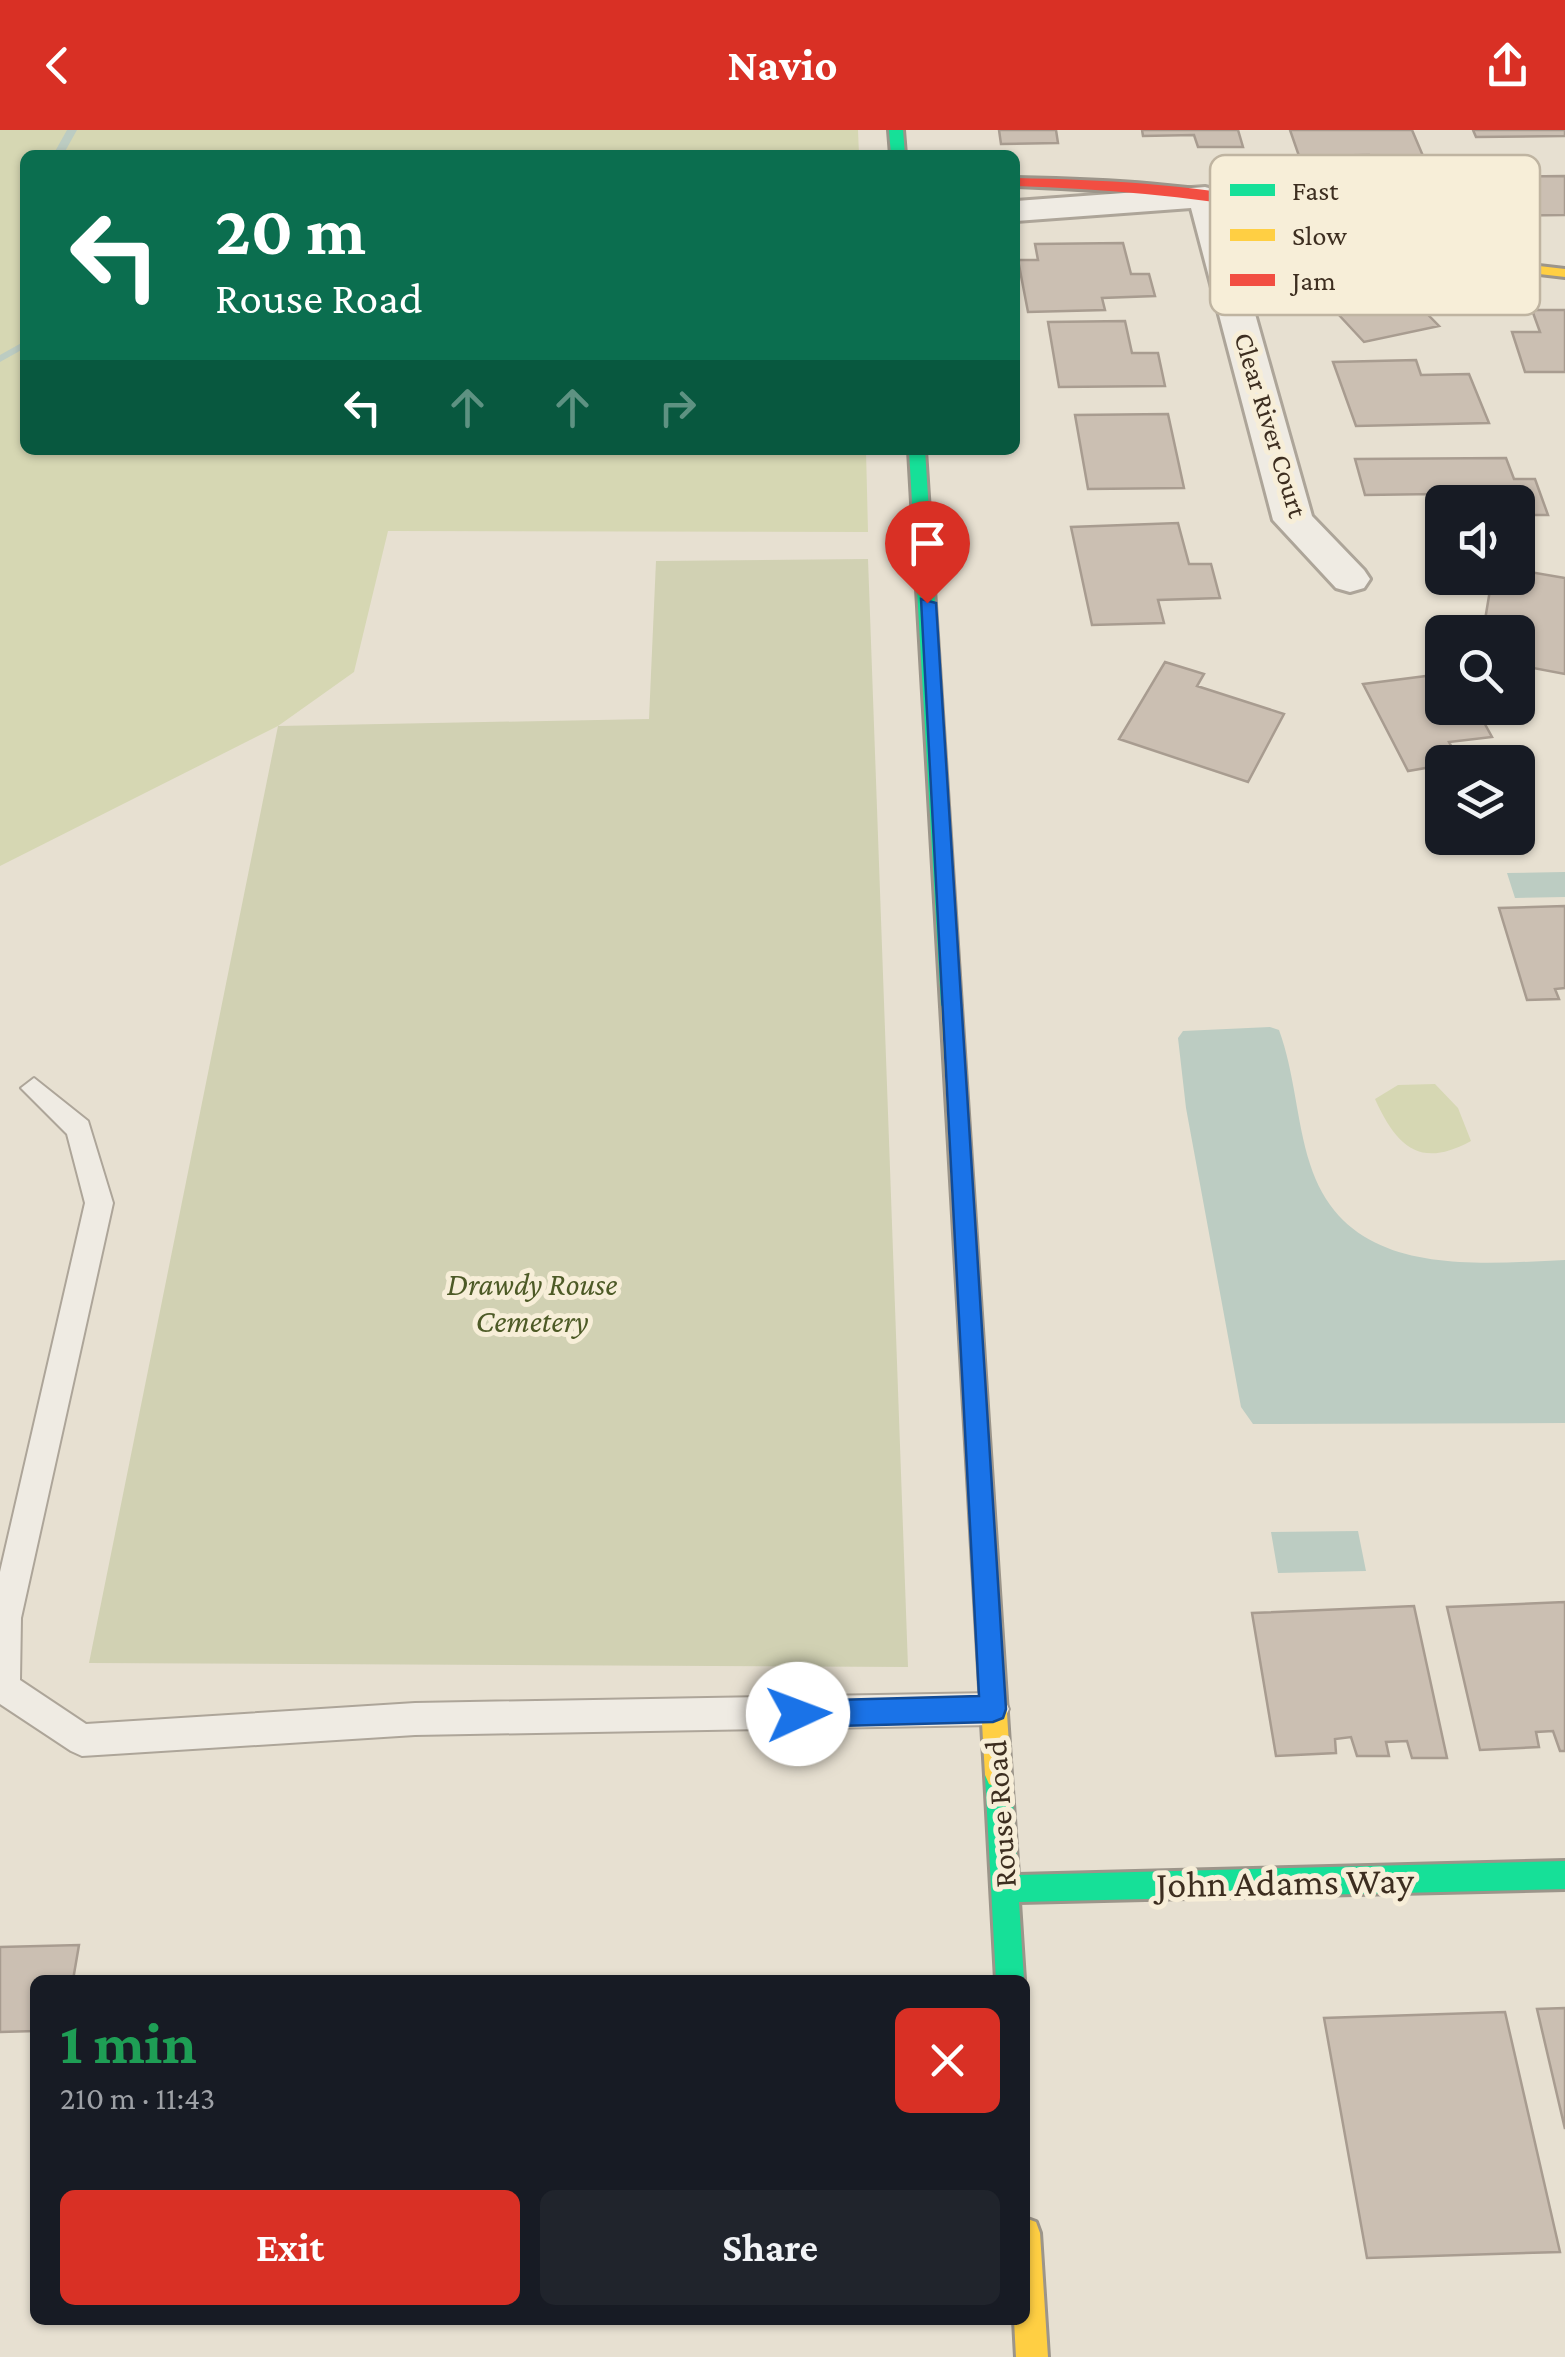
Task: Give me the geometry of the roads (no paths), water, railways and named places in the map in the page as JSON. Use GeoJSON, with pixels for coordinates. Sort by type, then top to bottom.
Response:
{"type":"FeatureCollection","features":[{"type":"Feature","properties":{"kind":"street"},"geometry":{"type":"LineString","coordinates":[[1020,182],[1129,186],[1210,198]]}},
{"type":"Feature","properties":{"kind":"street"},"geometry":{"type":"LineString","coordinates":[[1020,211],[1204,197]]}},
{"type":"Feature","properties":{"kind":"street","name":"Clear River Court"},"geometry":{"type":"LineString","coordinates":[[1204,197],[1210,219]]}},
{"type":"Feature","properties":{"kind":"street"},"geometry":{"type":"LineString","coordinates":[[1540,270],[1565,273]]}},
{"type":"Feature","properties":{"kind":"street","name":"Clear River Court"},"geometry":{"type":"LineString","coordinates":[[1237,315],[1293,520],[1350,579]]}},
{"type":"Feature","properties":{"kind":"street","name":"Rouse Road"},"geometry":{"type":"LineString","coordinates":[[918,455],[1010,1975]]}},
{"type":"Feature","properties":{"kind":"street","name":"John Adams Way"},"geometry":{"type":"LineString","coordinates":[[1004,1889],[1565,1875]]}},
{"type":"Feature","properties":{"kind":"street"},"geometry":{"type":"LineString","coordinates":[[1030,2322],[1032,2357]]}},
{"type":"Feature","properties":{"kind":"lane"},"geometry":{"type":"LineString","coordinates":[[34,1088],[79,1129],[99,1203],[5,1618],[4,1688],[82,1740],[415,1719],[993,1709]]}},
{"type":"Feature","properties":{"kind":"waterway"},"geometry":{"type":"LineString","coordinates":[[61,150],[72,130]]}},
{"type":"Feature","properties":{"kind":"waterway"},"geometry":{"type":"LineString","coordinates":[[0,359],[20,347]]}},
{"type":"Feature","properties":{"kind":"park label","name":"Drawdy Rouse Cemetery"},"geometry":{"type":"Point","coordinates":[532,1302]}}]}
